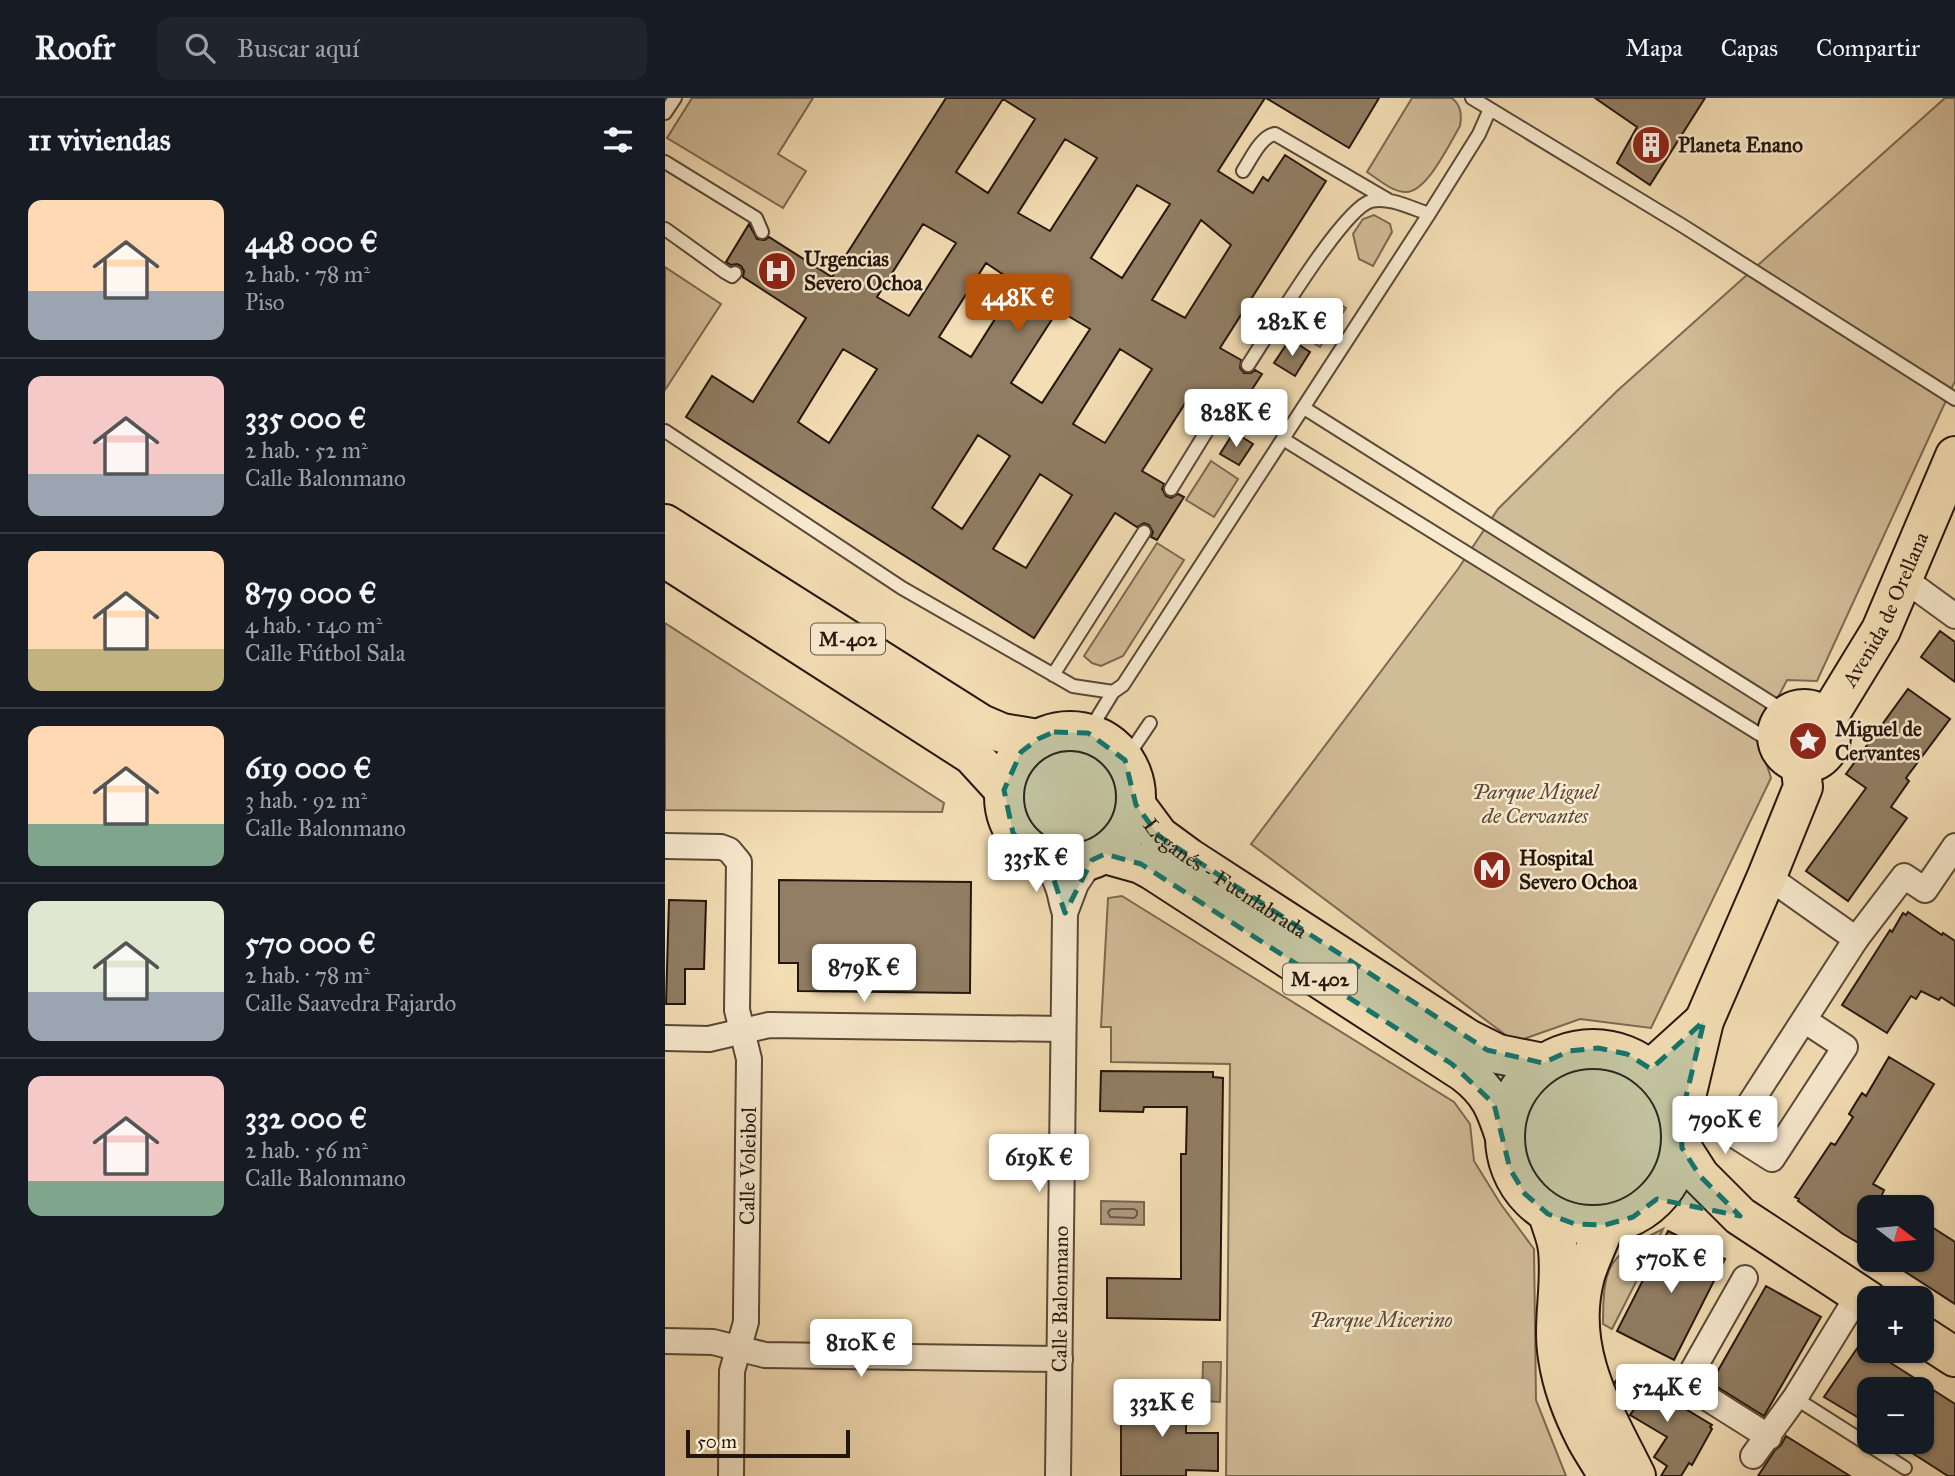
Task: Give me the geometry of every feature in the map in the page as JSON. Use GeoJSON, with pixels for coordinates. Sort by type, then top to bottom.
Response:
{"type":"FeatureCollection","features":[{"type":"Feature","properties":{"kind":"main road","name":"Avenida de Orellana"},"geometry":{"type":"LineString","coordinates":[[1790,741],[1803,709],[1812,710],[1826,720],[1881,630],[1955,456]]}},
{"type":"Feature","properties":{"kind":"main road","name":"M-402"},"geometry":{"type":"LineString","coordinates":[[665,524],[981,724],[1002,733],[1038,739],[1054,732],[1088,733]]}},
{"type":"Feature","properties":{"kind":"main road","name":"M-402"},"geometry":{"type":"LineString","coordinates":[[665,558],[972,755],[1004,790]]}},
{"type":"Feature","properties":{"kind":"main road"},"geometry":{"type":"LineString","coordinates":[[1088,733],[1103,739],[1125,760]]}},
{"type":"Feature","properties":{"kind":"main road"},"geometry":{"type":"LineString","coordinates":[[1004,790],[1010,769],[1021,752],[1038,739]]}},
{"type":"Feature","properties":{"kind":"main road"},"geometry":{"type":"LineString","coordinates":[[1790,741],[1803,787],[1704,1021],[1681,1133],[1674,1175],[1657,1199],[1633,1217],[1605,1226],[1575,1224],[1548,1214],[1525,1194],[1510,1169],[1505,1137],[1509,1110],[1522,1084],[1543,1063],[1569,1051],[1598,1048],[1627,1054],[1651,1069],[1670,1091],[1681,1133],[1700,1176],[1740,1216],[1857,1292]]}},
{"type":"Feature","properties":{"kind":"main road","name":"Leganés - Fuenlabrada"},"geometry":{"type":"LineString","coordinates":[[1099,857],[1120,841],[1131,824],[1136,805],[1136,789],[1125,760]]}},
{"type":"Feature","properties":{"kind":"main road","name":"Leganés - Fuenlabrada"},"geometry":{"type":"LineString","coordinates":[[1004,790],[1005,812],[1013,833],[1028,849],[1047,860],[1069,864],[1099,857],[1141,864],[1152,870],[1452,1063],[1482,1087],[1494,1104],[1505,1137]]}},
{"type":"Feature","properties":{"kind":"main road","name":"Leganés - Fuenlabrada"},"geometry":{"type":"LineString","coordinates":[[1136,805],[1159,836],[1189,858],[1468,1039],[1498,1054],[1543,1063]]}},
{"type":"Feature","properties":{"kind":"main road"},"geometry":{"type":"LineString","coordinates":[[1651,1069],[1704,1021]]}},
{"type":"Feature","properties":{"kind":"main road"},"geometry":{"type":"LineString","coordinates":[[1657,1199],[1740,1216]]}},
{"type":"Feature","properties":{"kind":"main road"},"geometry":{"type":"LineString","coordinates":[[1548,1214],[1558,1248],[1559,1277],[1555,1313],[1557,1357],[1573,1410],[1608,1476]]}},
{"type":"Feature","properties":{"kind":"main road"},"geometry":{"type":"LineString","coordinates":[[1605,1226],[1585,1277],[1580,1314],[1581,1337],[1592,1386],[1636,1476]]}},
{"type":"Feature","properties":{"kind":"main road"},"geometry":{"type":"LineString","coordinates":[[1934,1343],[1955,1357]]}},
{"type":"Feature","properties":{"kind":"street"},"geometry":{"type":"LineString","coordinates":[[1903,579],[1955,616]]}},
{"type":"Feature","properties":{"kind":"street","name":"Calle Voleibol"},"geometry":{"type":"LineString","coordinates":[[665,846],[721,847],[729,850],[739,862],[737,1010],[749,1059],[746,1322],[732,1371],[731,1476]]}},
{"type":"Feature","properties":{"kind":"street"},"geometry":{"type":"LineString","coordinates":[[1804,1020],[1845,1047],[1772,1159],[1731,1133],[1856,939],[1904,876],[1925,890],[1955,846]]}},
{"type":"Feature","properties":{"kind":"street","name":"Calle Balonmano"},"geometry":{"type":"LineString","coordinates":[[1039,855],[1056,881],[1065,913]]}},
{"type":"Feature","properties":{"kind":"street","name":"Calle Balonmano"},"geometry":{"type":"LineString","coordinates":[[1058,1476],[1065,913],[1076,884],[1099,857]]}},
{"type":"Feature","properties":{"kind":"street"},"geometry":{"type":"LineString","coordinates":[[1767,876],[1856,939]]}},
{"type":"Feature","properties":{"kind":"street"},"geometry":{"type":"LineString","coordinates":[[665,1038],[709,1038],[769,1025],[1063,1029]]}},
{"type":"Feature","properties":{"kind":"street"},"geometry":{"type":"LineString","coordinates":[[1745,1278],[1685,1384],[1761,1446],[1857,1307]]}},
{"type":"Feature","properties":{"kind":"street"},"geometry":{"type":"LineString","coordinates":[[665,1341],[713,1342],[765,1355],[1060,1359]]}},
{"type":"Feature","properties":{"kind":"lane"},"geometry":{"type":"LineString","coordinates":[[665,113],[675,98]]}},
{"type":"Feature","properties":{"kind":"lane"},"geometry":{"type":"LineString","coordinates":[[1472,98],[1683,226],[1955,399]]}},
{"type":"Feature","properties":{"kind":"lane"},"geometry":{"type":"LineString","coordinates":[[1088,733],[1113,692],[1123,685],[1304,408],[1479,134],[1490,110]]}},
{"type":"Feature","properties":{"kind":"lane"},"geometry":{"type":"LineString","coordinates":[[1243,171],[1264,140],[1275,134],[1391,202]]}},
{"type":"Feature","properties":{"kind":"lane"},"geometry":{"type":"LineString","coordinates":[[665,162],[756,218],[762,232]]}},
{"type":"Feature","properties":{"kind":"lane"},"geometry":{"type":"LineString","coordinates":[[1248,365],[1328,243],[1360,207],[1371,201],[1385,200],[1429,214]]}},
{"type":"Feature","properties":{"kind":"lane"},"geometry":{"type":"LineString","coordinates":[[665,229],[725,272],[732,276],[736,273]]}},
{"type":"Feature","properties":{"kind":"lane"},"geometry":{"type":"LineString","coordinates":[[1171,489],[1221,408]]}},
{"type":"Feature","properties":{"kind":"lane"},"geometry":{"type":"LineString","coordinates":[[1304,408],[1790,741]]}},
{"type":"Feature","properties":{"kind":"lane"},"geometry":{"type":"LineString","coordinates":[[665,430],[902,588],[1073,686],[1113,692]]}},
{"type":"Feature","properties":{"kind":"lane"},"geometry":{"type":"LineString","coordinates":[[1283,439],[1790,741]]}},
{"type":"Feature","properties":{"kind":"lane"},"geometry":{"type":"LineString","coordinates":[[1053,675],[1144,532]]}},
{"type":"Feature","properties":{"kind":"lane"},"geometry":{"type":"LineString","coordinates":[[1125,760],[1150,723]]}},
{"type":"Feature","properties":{"kind":"lane"},"geometry":{"type":"LineString","coordinates":[[1795,1398],[1905,1468]]}},
{"type":"Feature","properties":{"kind":"highlighted area"},"geometry":{"type":"Polygon","coordinates":[[[1054,732],[1088,733],[1125,760],[1136,805],[1159,836],[1487,1050],[1543,1063],[1569,1051],[1598,1048],[1627,1054],[1651,1069],[1704,1021],[1681,1118],[1682,1148],[1700,1176],[1740,1216],[1657,1199],[1633,1217],[1605,1225],[1575,1224],[1548,1214],[1525,1194],[1510,1169],[1494,1104],[1452,1064],[1141,864],[1105,854],[1092,860],[1065,913],[1052,874],[1013,833],[1004,790],[1021,752],[1038,739],[1054,732]]]}},
{"type":"Feature","properties":{"kind":"green space"},"geometry":{"type":"Polygon","coordinates":[[[692,98],[813,98],[778,154],[806,171],[783,208],[667,138],[692,98]]]}},
{"type":"Feature","properties":{"kind":"green space"},"geometry":{"type":"Polygon","coordinates":[[[1412,98],[1452,98],[1459,107],[1461,118],[1460,126],[1430,176],[1414,190],[1406,192],[1390,188],[1367,172],[1412,98]]]}},
{"type":"Feature","properties":{"kind":"green space","name":"Parque Miguel de Cervantes"},"geometry":{"type":"Polygon","coordinates":[[[1945,98],[1955,98],[1955,381],[1817,681],[1787,680],[1759,734],[1771,778],[1651,1028],[1580,1019],[1515,1042],[1251,844],[1458,569],[1498,509],[1617,391],[1945,98]]]}},
{"type":"Feature","properties":{"kind":"green space"},"geometry":{"type":"Polygon","coordinates":[[[1374,215],[1390,224],[1392,232],[1373,266],[1359,259],[1353,234],[1363,219],[1374,215]]]}},
{"type":"Feature","properties":{"kind":"green space"},"geometry":{"type":"Polygon","coordinates":[[[665,267],[721,304],[665,390],[665,267]]]}},
{"type":"Feature","properties":{"kind":"green space"},"geometry":{"type":"Polygon","coordinates":[[[1335,301],[1346,308],[1320,347],[1297,333],[1313,308],[1335,301]]]}},
{"type":"Feature","properties":{"kind":"green space"},"geometry":{"type":"Polygon","coordinates":[[[1211,461],[1238,479],[1214,517],[1186,500],[1211,461]]]}},
{"type":"Feature","properties":{"kind":"green space"},"geometry":{"type":"Polygon","coordinates":[[[1157,543],[1184,560],[1123,656],[1101,666],[1092,663],[1084,656],[1157,543]]]}},
{"type":"Feature","properties":{"kind":"green space"},"geometry":{"type":"Polygon","coordinates":[[[665,623],[944,803],[942,812],[665,810],[665,623]]]}},
{"type":"Feature","properties":{"kind":"green space","name":"Parque Micerino"},"geometry":{"type":"Polygon","coordinates":[[[1122,896],[1454,1102],[1470,1124],[1474,1161],[1500,1203],[1534,1249],[1536,1400],[1566,1476],[1226,1476],[1230,1064],[1111,1062],[1111,1027],[1101,1027],[1108,898],[1122,896]]]}},
{"type":"Feature","properties":{"kind":"green space"},"geometry":{"type":"Polygon","coordinates":[[[1663,1229],[1612,1329],[1603,1324],[1605,1287],[1613,1263],[1631,1247],[1663,1229]]]}},
{"type":"Feature","properties":{"kind":"water"},"geometry":{"type":"Polygon","coordinates":[[[1101,1201],[1144,1202],[1144,1225],[1101,1224],[1101,1201]]]}},
{"type":"Feature","properties":{"kind":"water"},"geometry":{"type":"Polygon","coordinates":[[[1203,1362],[1221,1362],[1220,1402],[1202,1401],[1203,1362]]]}},
{"type":"Feature","properties":{"kind":"building"},"geometry":{"type":"Polygon","coordinates":[[[946,98],[1265,98],[1218,171],[1253,193],[1263,177],[1268,181],[1285,155],[1326,181],[1220,348],[1241,360],[1240,368],[1244,373],[1255,370],[1262,374],[1235,417],[1228,413],[1229,404],[1225,400],[1217,400],[1213,404],[1193,391],[1142,471],[1164,484],[1162,489],[1166,496],[1171,498],[1178,494],[1184,497],[1157,540],[1151,537],[1153,532],[1149,525],[1144,523],[1137,527],[1115,513],[1034,638],[686,417],[712,376],[753,402],[806,318],[743,277],[741,266],[726,262],[749,224],[757,239],[765,240],[769,237],[832,277],[946,98]],[[1003,99],[956,172],[988,193],[1035,119],[1003,99]],[[1065,139],[1018,213],[1050,231],[1097,158],[1065,139]],[[1137,185],[1091,258],[1122,278],[1170,204],[1137,185]],[[1201,220],[1152,300],[1185,318],[1231,245],[1201,220]],[[923,224],[877,297],[909,316],[956,243],[923,224]],[[986,263],[939,337],[971,357],[1017,284],[986,263]],[[1058,310],[1011,383],[1042,403],[1090,329],[1058,310]],[[843,349],[798,422],[829,443],[877,369],[843,349]],[[1120,349],[1073,424],[1105,443],[1152,369],[1120,349]],[[978,435],[932,508],[962,529],[1010,456],[978,435]],[[1040,474],[993,549],[1026,568],[1072,495],[1040,474]]]}},
{"type":"Feature","properties":{"kind":"building"},"geometry":{"type":"Polygon","coordinates":[[[1266,98],[1379,98],[1349,148],[1266,98]]]}},
{"type":"Feature","properties":{"kind":"building","name":"Planeta Enano"},"geometry":{"type":"Polygon","coordinates":[[[1595,98],[1705,98],[1650,185],[1617,163],[1637,127],[1595,98]]]}},
{"type":"Feature","properties":{"kind":"building"},"geometry":{"type":"Polygon","coordinates":[[[1290,339],[1310,352],[1295,376],[1274,363],[1290,339]]]}},
{"type":"Feature","properties":{"kind":"building"},"geometry":{"type":"Polygon","coordinates":[[[1234,432],[1253,444],[1239,465],[1220,454],[1234,432]]]}},
{"type":"Feature","properties":{"kind":"building"},"geometry":{"type":"Polygon","coordinates":[[[1940,631],[1955,642],[1955,682],[1921,657],[1940,631]]]}},
{"type":"Feature","properties":{"kind":"building"},"geometry":{"type":"Polygon","coordinates":[[[1908,689],[1950,719],[1906,778],[1909,781],[1891,807],[1907,818],[1848,901],[1806,871],[1866,788],[1846,774],[1908,689]]]}},
{"type":"Feature","properties":{"kind":"building"},"geometry":{"type":"Polygon","coordinates":[[[779,880],[971,882],[970,993],[798,991],[798,963],[779,963],[779,880]]]}},
{"type":"Feature","properties":{"kind":"building"},"geometry":{"type":"Polygon","coordinates":[[[669,900],[706,901],[704,969],[685,969],[685,1004],[666,1004],[669,900]]]}},
{"type":"Feature","properties":{"kind":"building"},"geometry":{"type":"Polygon","coordinates":[[[1908,912],[1955,941],[1955,1006],[1941,997],[1939,1000],[1921,991],[1916,999],[1911,996],[1887,1033],[1842,1005],[1890,930],[1892,932],[1903,913],[1906,915],[1908,912]]]}},
{"type":"Feature","properties":{"kind":"building"},"geometry":{"type":"Polygon","coordinates":[[[1889,1057],[1934,1084],[1873,1184],[1884,1190],[1882,1195],[1857,1195],[1857,1242],[1795,1197],[1831,1143],[1835,1145],[1853,1117],[1849,1114],[1862,1093],[1866,1096],[1889,1057]]]}},
{"type":"Feature","properties":{"kind":"building"},"geometry":{"type":"Polygon","coordinates":[[[1101,1071],[1213,1072],[1213,1077],[1223,1078],[1220,1320],[1107,1318],[1107,1278],[1181,1279],[1181,1154],[1186,1154],[1187,1107],[1144,1107],[1143,1112],[1100,1111],[1101,1071]]]}},
{"type":"Feature","properties":{"kind":"building"},"geometry":{"type":"Polygon","coordinates":[[[1934,1228],[1955,1242],[1955,1304],[1934,1290],[1934,1286],[1927,1286],[1906,1272],[1934,1272],[1934,1228]]]}},
{"type":"Feature","properties":{"kind":"building"},"geometry":{"type":"Polygon","coordinates":[[[1668,1231],[1725,1259],[1674,1360],[1617,1331],[1668,1231]]]}},
{"type":"Feature","properties":{"kind":"building"},"geometry":{"type":"Polygon","coordinates":[[[1766,1286],[1821,1317],[1764,1416],[1711,1383],[1766,1286]]]}},
{"type":"Feature","properties":{"kind":"building"},"geometry":{"type":"Polygon","coordinates":[[[1857,1348],[1857,1363],[1891,1363],[1913,1377],[1857,1377],[1857,1417],[1824,1397],[1857,1348]]]}},
{"type":"Feature","properties":{"kind":"building"},"geometry":{"type":"Polygon","coordinates":[[[1623,1371],[1712,1425],[1692,1465],[1689,1463],[1681,1476],[1661,1476],[1667,1466],[1654,1457],[1667,1437],[1630,1415],[1635,1408],[1623,1401],[1626,1393],[1615,1382],[1623,1371]]]}},
{"type":"Feature","properties":{"kind":"building"},"geometry":{"type":"Polygon","coordinates":[[[1130,1389],[1172,1389],[1171,1405],[1179,1405],[1179,1413],[1186,1413],[1186,1433],[1218,1433],[1218,1471],[1186,1470],[1186,1476],[1121,1476],[1121,1415],[1129,1415],[1130,1389]]]}},
{"type":"Feature","properties":{"kind":"building"},"geometry":{"type":"Polygon","coordinates":[[[1934,1391],[1955,1404],[1955,1476],[1948,1476],[1914,1454],[1934,1454],[1934,1391]]]}},
{"type":"Feature","properties":{"kind":"building"},"geometry":{"type":"Polygon","coordinates":[[[1786,1436],[1850,1476],[1758,1476],[1786,1436]]]}},
{"type":"Feature","properties":{"kind":"place","name":"Planeta Enano"},"geometry":{"type":"Point","coordinates":[1651,145]}},
{"type":"Feature","properties":{"kind":"place","name":"Urgencias Severo Ochoa"},"geometry":{"type":"Point","coordinates":[777,271]}},
{"type":"Feature","properties":{"kind":"place","name":"Miguel de Cervantes"},"geometry":{"type":"Point","coordinates":[1808,741]}},
{"type":"Feature","properties":{"kind":"place","name":"Hospital Severo Ochoa"},"geometry":{"type":"Point","coordinates":[1492,870]}}]}
